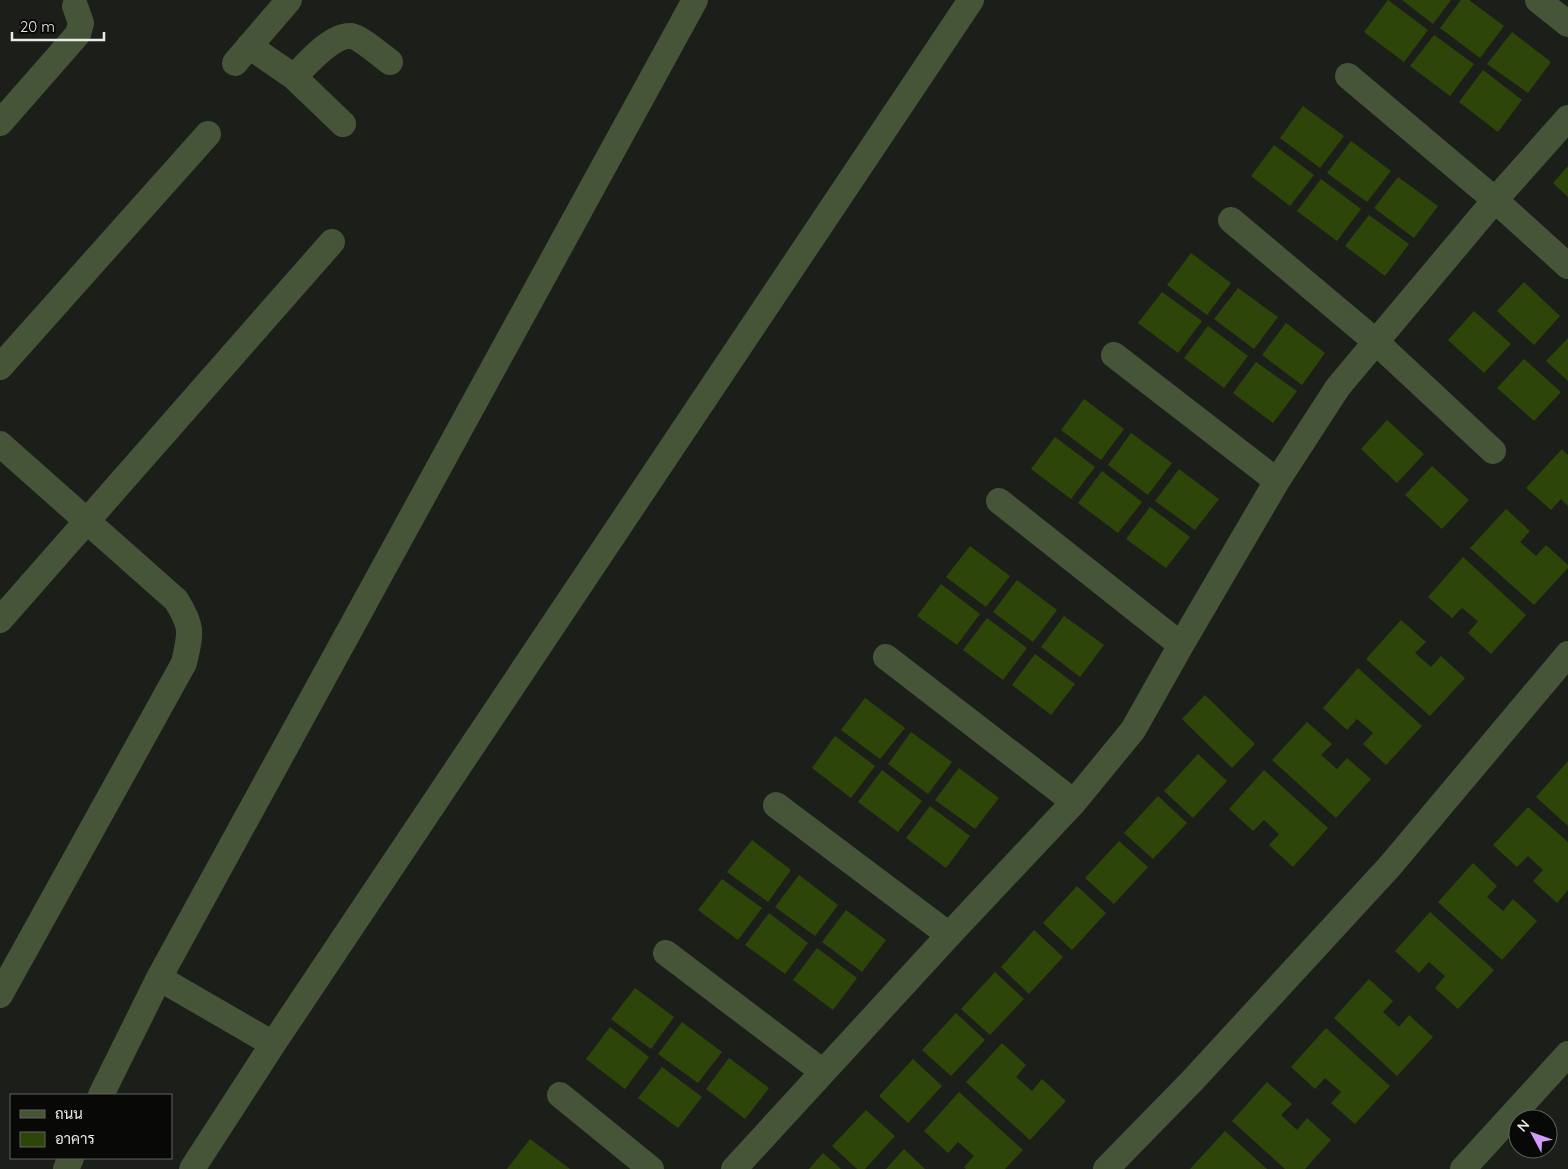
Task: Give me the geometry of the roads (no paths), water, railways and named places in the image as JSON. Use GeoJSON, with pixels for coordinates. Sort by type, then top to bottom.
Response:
{"type":"FeatureCollection","features":[{"type":"Feature","properties":{"kind":"street"},"geometry":{"type":"LineString","coordinates":[[290,0],[242,54],[294,77],[343,124]]}},
{"type":"Feature","properties":{"kind":"street"},"geometry":{"type":"LineString","coordinates":[[102,1094],[159,978],[695,0]]}},
{"type":"Feature","properties":{"kind":"street"},"geometry":{"type":"LineString","coordinates":[[192,1169],[272,1044],[971,0]]}},
{"type":"Feature","properties":{"kind":"street"},"geometry":{"type":"LineString","coordinates":[[1538,0],[1568,24]]}},
{"type":"Feature","properties":{"kind":"street"},"geometry":{"type":"LineString","coordinates":[[0,123],[78,34],[81,23],[75,6]]}},
{"type":"Feature","properties":{"kind":"street"},"geometry":{"type":"LineString","coordinates":[[294,77],[315,55],[333,41],[350,36],[362,41],[390,62]]}},
{"type":"Feature","properties":{"kind":"street"},"geometry":{"type":"LineString","coordinates":[[1348,76],[1495,200],[1568,266]]}},
{"type":"Feature","properties":{"kind":"street"},"geometry":{"type":"LineString","coordinates":[[734,1169],[1074,802],[1133,730],[1277,481],[1338,386],[1495,200],[1568,118]]}},
{"type":"Feature","properties":{"kind":"street"},"geometry":{"type":"LineString","coordinates":[[0,367],[208,134]]}},
{"type":"Feature","properties":{"kind":"street"},"geometry":{"type":"LineString","coordinates":[[1231,220],[1375,341],[1493,451]]}},
{"type":"Feature","properties":{"kind":"street"},"geometry":{"type":"LineString","coordinates":[[0,620],[332,242]]}},
{"type":"Feature","properties":{"kind":"street"},"geometry":{"type":"LineString","coordinates":[[1114,355],[1277,481]]}},
{"type":"Feature","properties":{"kind":"street"},"geometry":{"type":"LineString","coordinates":[[0,444],[176,600],[186,617],[190,637],[184,663],[0,996]]}},
{"type":"Feature","properties":{"kind":"street"},"geometry":{"type":"LineString","coordinates":[[999,501],[1181,645]]}},
{"type":"Feature","properties":{"kind":"street"},"geometry":{"type":"LineString","coordinates":[[1106,1169],[1192,1081],[1390,866],[1568,654]]}},
{"type":"Feature","properties":{"kind":"street"},"geometry":{"type":"LineString","coordinates":[[886,657],[1074,802]]}},
{"type":"Feature","properties":{"kind":"street"},"geometry":{"type":"LineString","coordinates":[[776,805],[949,935]]}},
{"type":"Feature","properties":{"kind":"street"},"geometry":{"type":"LineString","coordinates":[[666,954],[823,1072]]}},
{"type":"Feature","properties":{"kind":"street"},"geometry":{"type":"LineString","coordinates":[[159,978],[272,1044]]}},
{"type":"Feature","properties":{"kind":"street"},"geometry":{"type":"LineString","coordinates":[[1463,1169],[1568,1054]]}},
{"type":"Feature","properties":{"kind":"street"},"geometry":{"type":"LineString","coordinates":[[560,1094],[651,1169]]}}]}
